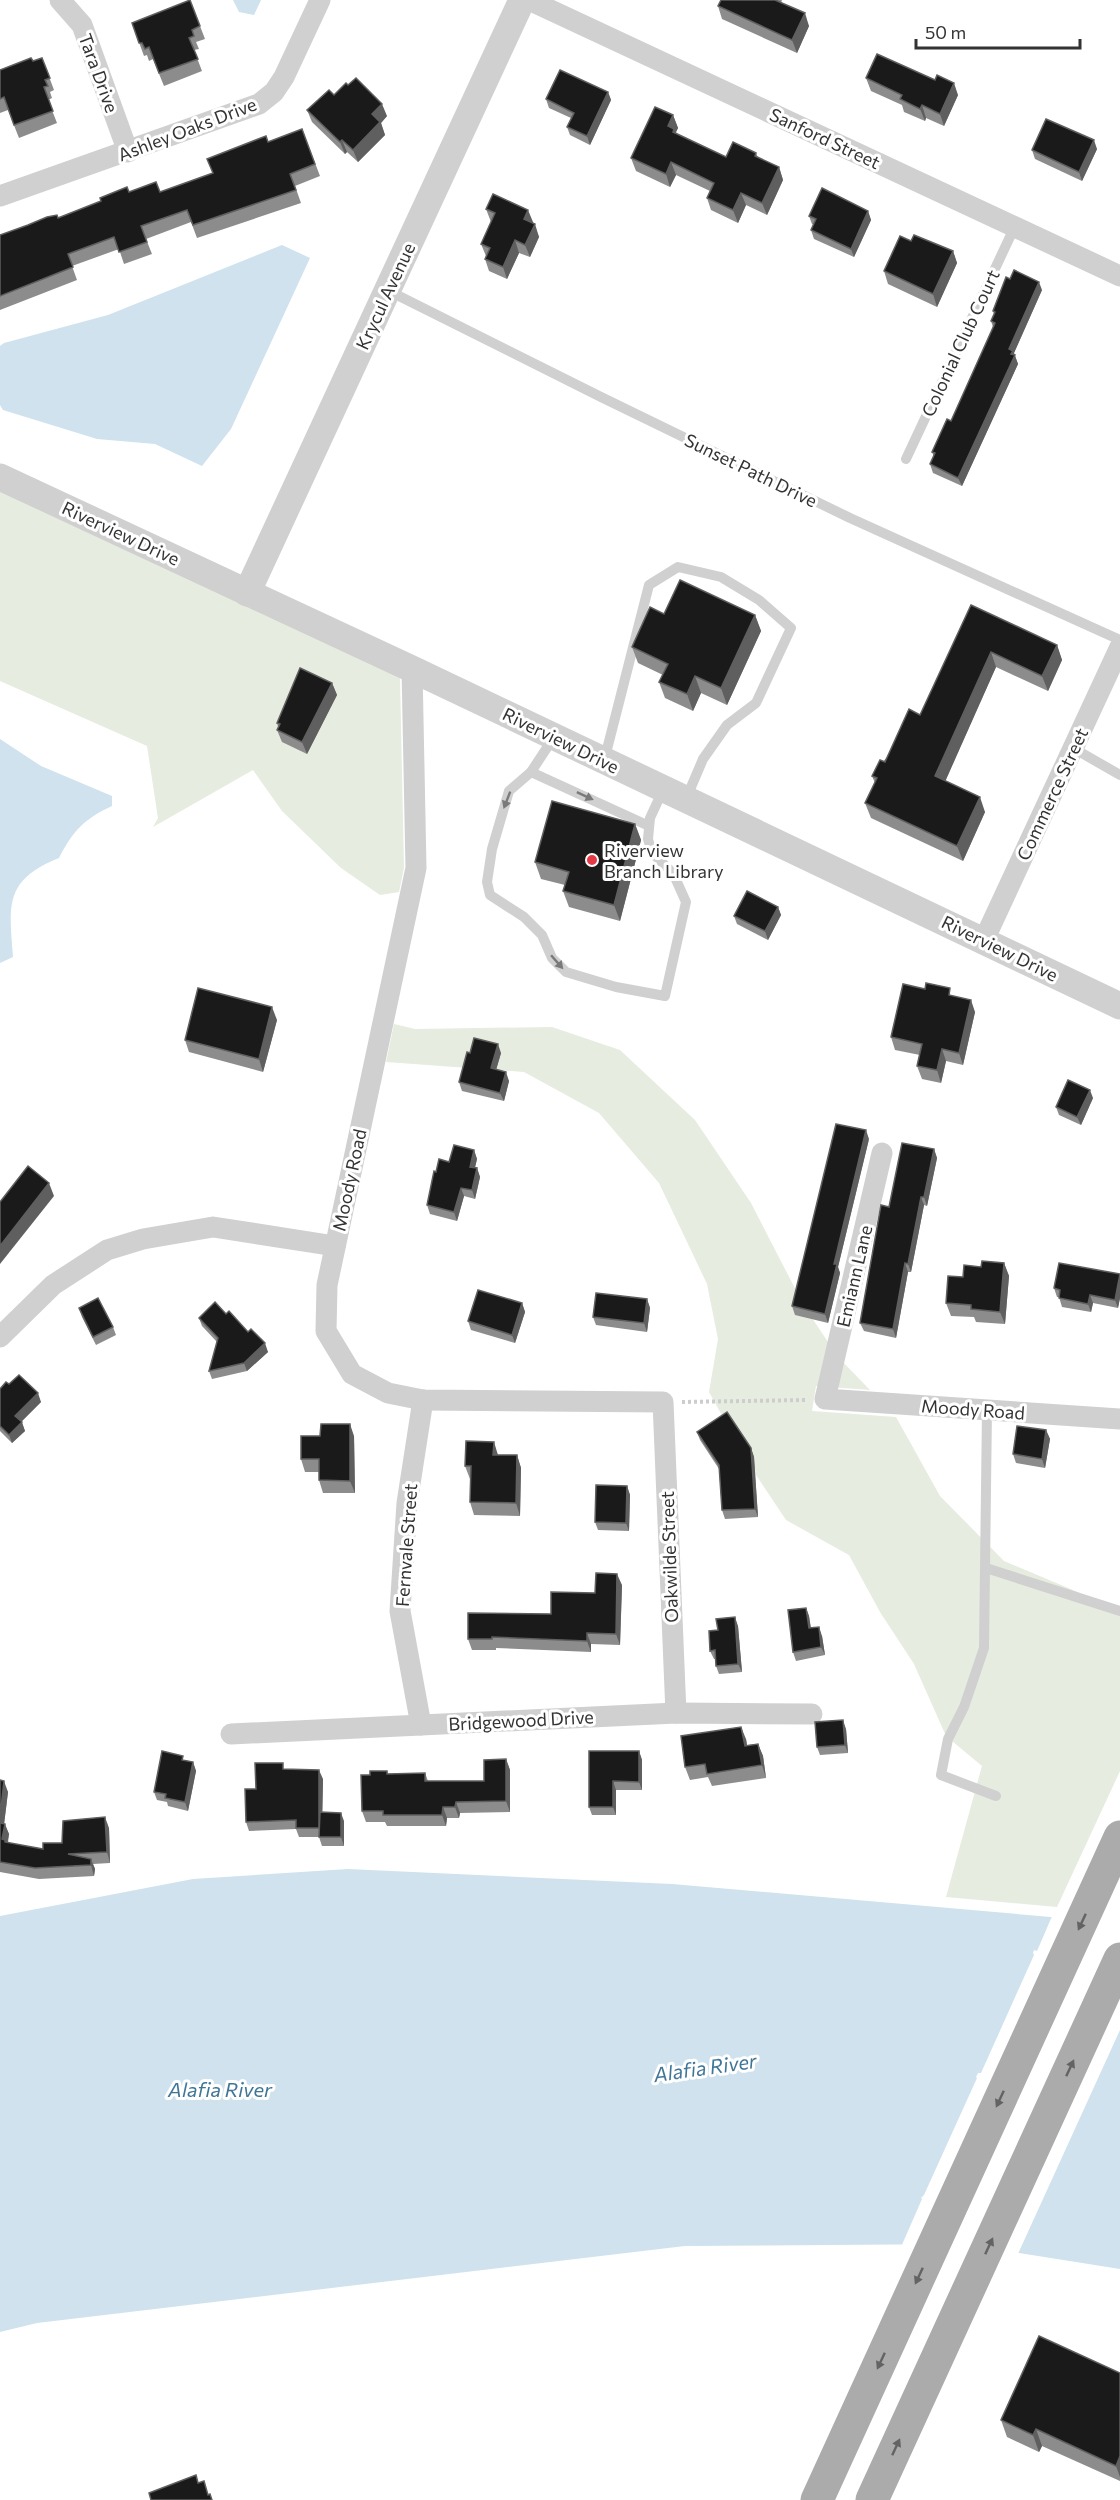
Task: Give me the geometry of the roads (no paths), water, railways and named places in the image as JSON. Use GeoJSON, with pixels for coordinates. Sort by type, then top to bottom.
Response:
{"type":"FeatureCollection","features":[{"type":"Feature","properties":{"kind":"main road"},"geometry":{"type":"LineString","coordinates":[[817,2500],[1120,1837]]}},
{"type":"Feature","properties":{"kind":"main road"},"geometry":{"type":"LineString","coordinates":[[872,2500],[1120,1959]]}},
{"type":"Feature","properties":{"kind":"street","name":"Tara Drive"},"geometry":{"type":"LineString","coordinates":[[60,0],[82,26],[128,152]]}},
{"type":"Feature","properties":{"kind":"street","name":"Ashley Oaks Drive"},"geometry":{"type":"LineString","coordinates":[[0,196],[259,104],[274,92],[320,0]]}},
{"type":"Feature","properties":{"kind":"street","name":"Krycul Avenue"},"geometry":{"type":"LineString","coordinates":[[247,593],[522,0]]}},
{"type":"Feature","properties":{"kind":"street","name":"Sanford Street"},"geometry":{"type":"LineString","coordinates":[[530,0],[1120,276]]}},
{"type":"Feature","properties":{"kind":"street","name":"Riverview Drive"},"geometry":{"type":"LineString","coordinates":[[0,477],[412,669],[1120,1006]]}},
{"type":"Feature","properties":{"kind":"street","name":"Commerce Street"},"geometry":{"type":"LineString","coordinates":[[984,940],[1120,647]]}},
{"type":"Feature","properties":{"kind":"street","name":"Moody Road"},"geometry":{"type":"LineString","coordinates":[[412,669],[416,868],[327,1285],[326,1331],[352,1374],[388,1393],[423,1400],[663,1402]]}},
{"type":"Feature","properties":{"kind":"street","name":"Emiann Lane"},"geometry":{"type":"LineString","coordinates":[[825,1399],[882,1153]]}},
{"type":"Feature","properties":{"kind":"street"},"geometry":{"type":"LineString","coordinates":[[0,1337],[53,1286],[107,1250],[143,1239],[213,1227],[335,1245]]}},
{"type":"Feature","properties":{"kind":"street","name":"Moody Road"},"geometry":{"type":"LineString","coordinates":[[825,1399],[1120,1419]]}},
{"type":"Feature","properties":{"kind":"street","name":"Fernvale Street"},"geometry":{"type":"LineString","coordinates":[[421,1725],[400,1611],[407,1503],[423,1400]]}},
{"type":"Feature","properties":{"kind":"street","name":"Oakwilde Street"},"geometry":{"type":"LineString","coordinates":[[663,1402],[676,1713]]}},
{"type":"Feature","properties":{"kind":"street","name":"Bridgewood Drive"},"geometry":{"type":"LineString","coordinates":[[231,1734],[676,1713],[812,1714]]}},
{"type":"Feature","properties":{"kind":"lane","name":"Colonial Club Court"},"geometry":{"type":"LineString","coordinates":[[906,459],[1015,226]]}},
{"type":"Feature","properties":{"kind":"lane","name":"Sunset Path Drive"},"geometry":{"type":"LineString","coordinates":[[387,290],[601,397],[1120,647]]}},
{"type":"Feature","properties":{"kind":"lane"},"geometry":{"type":"LineString","coordinates":[[554,737],[531,772],[509,791],[499,822],[488,882],[490,894],[524,917],[542,935],[552,958],[566,972],[616,987],[665,996],[686,902],[673,873],[652,853],[648,839],[650,818],[675,795],[728,725],[756,703],[791,628],[759,600],[721,577],[678,567],[649,585],[603,761]]}},
{"type":"Feature","properties":{"kind":"lane"},"geometry":{"type":"LineString","coordinates":[[1073,748],[1120,775]]}},
{"type":"Feature","properties":{"kind":"lane"},"geometry":{"type":"LineString","coordinates":[[531,772],[650,826]]}},
{"type":"Feature","properties":{"kind":"lane"},"geometry":{"type":"LineString","coordinates":[[987,1410],[984,1648],[964,1707],[948,1739],[941,1775],[996,1796]]}},
{"type":"Feature","properties":{"kind":"lane"},"geometry":{"type":"LineString","coordinates":[[986,1568],[1120,1611]]}},
{"type":"Feature","properties":{"kind":"water"},"geometry":{"type":"Polygon","coordinates":[[[233,0],[261,0],[254,15],[239,12],[233,0]]]}},
{"type":"Feature","properties":{"kind":"water"},"geometry":{"type":"Polygon","coordinates":[[[282,245],[310,258],[231,429],[202,466],[155,444],[97,439],[3,410],[0,405],[0,346],[4,343],[108,315],[282,245]]]}},
{"type":"Feature","properties":{"kind":"water"},"geometry":{"type":"Polygon","coordinates":[[[0,739],[41,766],[112,796],[112,806],[80,827],[69,840],[59,858],[41,866],[19,885],[11,909],[13,957],[0,963],[0,739]]]}},
{"type":"Feature","properties":{"kind":"water","name":"Alafia River"},"geometry":{"type":"Polygon","coordinates":[[[348,1869],[672,1884],[1120,1923],[1120,2269],[962,2244],[685,2246],[37,2323],[0,2332],[0,1916],[193,1879],[348,1869]]]}},
{"type":"Feature","properties":{"kind":"place","name":"Riverview Branch Library"},"geometry":{"type":"Point","coordinates":[592,860]}}]}
